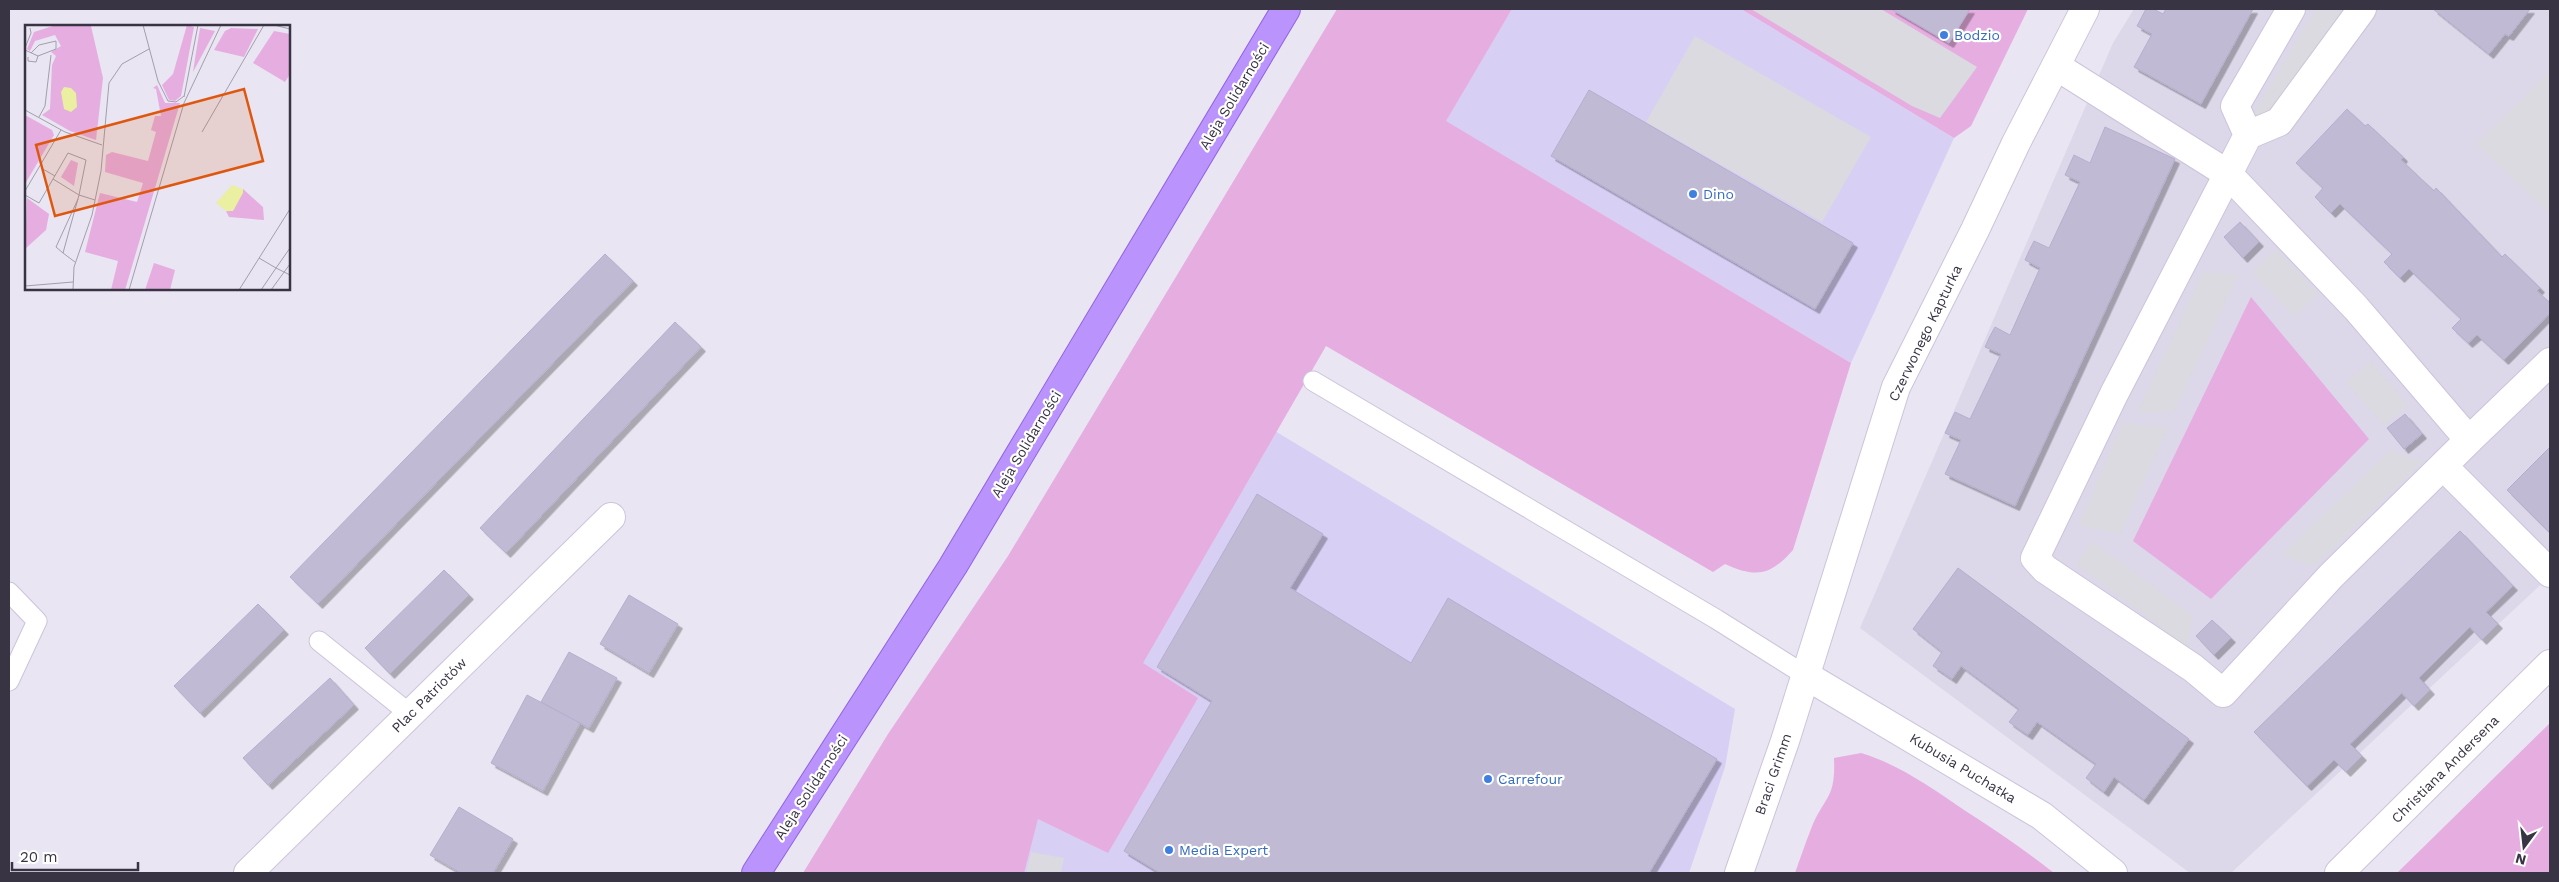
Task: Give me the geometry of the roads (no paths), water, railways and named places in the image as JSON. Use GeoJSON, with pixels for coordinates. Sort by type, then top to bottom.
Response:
{"type":"FeatureCollection","features":[{"type":"Feature","properties":{"kind":"main road","name":"Aleja Solidarności"},"geometry":{"type":"LineString","coordinates":[[756,873],[953,566],[1286,9]]}},
{"type":"Feature","properties":{"kind":"street","name":"Czerwonego Kapturka"},"geometry":{"type":"LineString","coordinates":[[1805,674],[1896,387],[1975,230],[2016,143],[2085,9]]}},
{"type":"Feature","properties":{"kind":"street"},"geometry":{"type":"LineString","coordinates":[[2248,135],[2235,106],[2291,9]]}},
{"type":"Feature","properties":{"kind":"street"},"geometry":{"type":"LineString","coordinates":[[2362,9],[2279,122],[2248,135],[2114,394],[2035,558],[2045,569],[2193,668],[2223,693],[2331,576],[2550,362]]}},
{"type":"Feature","properties":{"kind":"street"},"geometry":{"type":"LineString","coordinates":[[2056,66],[2228,174],[2356,308],[2469,440]]}},
{"type":"Feature","properties":{"kind":"street"},"geometry":{"type":"LineString","coordinates":[[2444,467],[2550,573]]}},
{"type":"Feature","properties":{"kind":"street","name":"Plac Patriotów"},"geometry":{"type":"LineString","coordinates":[[248,873],[611,517]]}},
{"type":"Feature","properties":{"kind":"street","name":"Christiana Andersena"},"geometry":{"type":"LineString","coordinates":[[2339,873],[2550,664]]}},
{"type":"Feature","properties":{"kind":"street","name":"Braci Grimm"},"geometry":{"type":"LineString","coordinates":[[1739,873],[1786,741],[1805,674]]}},
{"type":"Feature","properties":{"kind":"street","name":"Kubusia Puchatka"},"geometry":{"type":"LineString","coordinates":[[1805,674],[2042,816],[2113,873]]}},
{"type":"Feature","properties":{"kind":"lane"},"geometry":{"type":"LineString","coordinates":[[1313,381],[1805,674]]}},
{"type":"Feature","properties":{"kind":"lane"},"geometry":{"type":"LineString","coordinates":[[9,592],[36,621],[9,681]]}},
{"type":"Feature","properties":{"kind":"lane"},"geometry":{"type":"LineString","coordinates":[[319,641],[410,714]]}},
{"type":"Feature","properties":{"kind":"place","name":"Bodzio"},"geometry":{"type":"Point","coordinates":[1944,35]}},
{"type":"Feature","properties":{"kind":"place","name":"Dino"},"geometry":{"type":"Point","coordinates":[1693,194]}},
{"type":"Feature","properties":{"kind":"place","name":"Carrefour"},"geometry":{"type":"Point","coordinates":[1488,779]}},
{"type":"Feature","properties":{"kind":"place","name":"Media Expert"},"geometry":{"type":"Point","coordinates":[1169,850]}}]}
